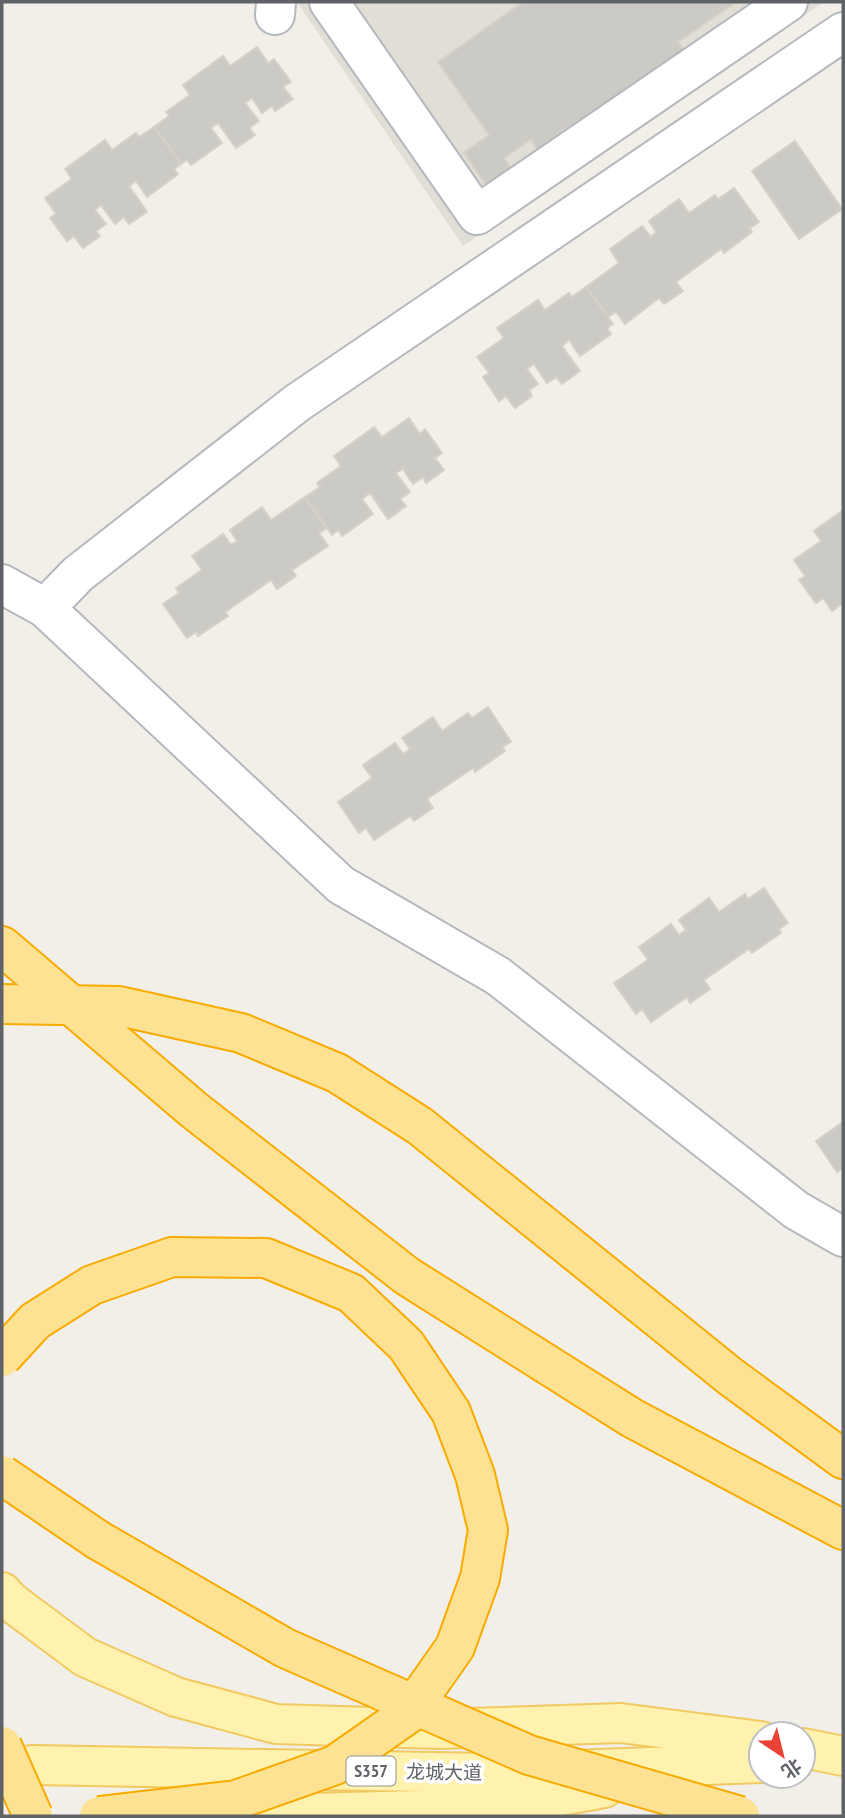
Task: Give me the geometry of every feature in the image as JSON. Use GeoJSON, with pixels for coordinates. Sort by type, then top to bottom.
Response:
{"type":"FeatureCollection","features":[{"type":"Feature","properties":{"kind":"highway"},"geometry":{"type":"LineString","coordinates":[[2,946],[194,1110],[407,1276],[632,1418],[843,1531]]}},
{"type":"Feature","properties":{"kind":"highway"},"geometry":{"type":"LineString","coordinates":[[2,1004],[119,1006],[242,1033],[337,1073],[420,1126],[732,1377],[843,1459]]}},
{"type":"Feature","properties":{"kind":"highway"},"geometry":{"type":"LineString","coordinates":[[2,1357],[35,1321],[92,1285],[172,1257],[266,1258],[351,1293],[406,1345],[451,1412],[475,1475],[488,1530],[480,1578],[455,1647],[408,1714],[335,1765],[236,1800],[99,1816]]}},
{"type":"Feature","properties":{"kind":"highway"},"geometry":{"type":"LineString","coordinates":[[2,1475],[98,1539],[285,1648],[529,1755],[740,1816]]}},
{"type":"Feature","properties":{"kind":"highway"},"geometry":{"type":"LineString","coordinates":[[2,1746],[33,1816]]}},
{"type":"Feature","properties":{"kind":"highway"},"geometry":{"type":"LineString","coordinates":[[2,1777],[19,1816]]}},
{"type":"Feature","properties":{"kind":"main road"},"geometry":{"type":"LineString","coordinates":[[2,1592],[10,1601],[85,1657],[176,1697],[276,1724],[439,1729],[621,1723],[747,1754]]}},
{"type":"Feature","properties":{"kind":"main road"},"geometry":{"type":"LineString","coordinates":[[817,1751],[843,1756]]}},
{"type":"Feature","properties":{"kind":"main road","name":"龙城大道"},"geometry":{"type":"LineString","coordinates":[[2,1768],[34,1765],[488,1773],[747,1756]]}},
{"type":"Feature","properties":{"kind":"main road"},"geometry":{"type":"LineString","coordinates":[[204,1816],[496,1808],[747,1757]]}},
{"type":"Feature","properties":{"kind":"main road"},"geometry":{"type":"LineString","coordinates":[[817,1762],[843,1761]]}},
{"type":"Feature","properties":{"kind":"main road"},"geometry":{"type":"LineString","coordinates":[[2,1793],[19,1816]]}},
{"type":"Feature","properties":{"kind":"lane"},"geometry":{"type":"LineString","coordinates":[[329,2],[477,215],[788,2]]}},
{"type":"Feature","properties":{"kind":"lane"},"geometry":{"type":"LineString","coordinates":[[44,608],[78,574],[297,403],[843,32]]}},
{"type":"Feature","properties":{"kind":"lane"},"geometry":{"type":"LineString","coordinates":[[2,584],[44,608],[341,885],[498,976],[796,1210],[843,1237]]}},
{"type":"Feature","properties":{"kind":"shaded area"},"geometry":{"type":"Polygon","coordinates":[[[299,2],[824,2],[463,246],[299,2]]]}},
{"type":"Feature","properties":{"kind":"building"},"geometry":{"type":"Polygon","coordinates":[[[523,2],[736,2],[678,42],[686,54],[574,133],[569,126],[537,149],[531,139],[504,158],[514,173],[490,190],[464,153],[489,135],[438,62],[523,2]]]}},
{"type":"Feature","properties":{"kind":"building"},"geometry":{"type":"Polygon","coordinates":[[[257,47],[268,63],[274,59],[291,82],[283,87],[293,99],[275,111],[272,106],[262,113],[252,98],[245,103],[259,121],[249,128],[255,135],[236,148],[218,123],[211,128],[222,143],[191,165],[187,160],[181,164],[154,127],[169,116],[166,112],[190,95],[183,85],[223,56],[230,66],[257,47]]]}},
{"type":"Feature","properties":{"kind":"building"},"geometry":{"type":"Polygon","coordinates":[[[154,127],[181,164],[174,169],[178,174],[147,197],[136,181],[129,186],[147,212],[129,224],[124,217],[115,224],[101,205],[95,210],[106,224],[96,231],[100,236],[83,248],[74,236],[67,241],[50,218],[56,214],[45,198],[72,179],[65,169],[105,140],[112,150],[136,133],[139,137],[154,127]]]}},
{"type":"Feature","properties":{"kind":"building"},"geometry":{"type":"Polygon","coordinates":[[[795,141],[842,209],[799,239],[752,171],[795,141]]]}},
{"type":"Feature","properties":{"kind":"building"},"geometry":{"type":"Polygon","coordinates":[[[734,188],[759,222],[750,228],[752,232],[724,253],[721,249],[676,282],[683,291],[664,304],[659,298],[625,324],[616,312],[608,317],[586,287],[619,263],[610,249],[642,226],[651,237],[656,232],[649,221],[679,199],[689,213],[715,195],[718,199],[734,188]]]}},
{"type":"Feature","properties":{"kind":"building"},"geometry":{"type":"Polygon","coordinates":[[[586,287],[613,324],[607,328],[611,334],[580,356],[569,340],[562,346],[580,371],[562,384],[556,377],[547,383],[534,364],[527,369],[538,384],[529,390],[532,396],[515,408],[506,396],[499,401],[483,377],[489,373],[477,357],[504,338],[497,328],[538,300],[545,310],[569,293],[572,297],[586,287]]]}},
{"type":"Feature","properties":{"kind":"building"},"geometry":{"type":"Polygon","coordinates":[[[409,418],[420,434],[425,429],[442,453],[435,458],[444,470],[426,483],[423,477],[413,484],[403,469],[396,473],[410,492],[400,499],[406,506],[388,519],[370,493],[362,499],[373,514],[342,536],[338,530],[332,535],[305,497],[320,487],[317,483],[341,466],[334,456],[374,427],[382,437],[409,418]]]}},
{"type":"Feature","properties":{"kind":"building"},"geometry":{"type":"Polygon","coordinates":[[[305,497],[327,528],[319,533],[328,546],[292,570],[296,576],[277,589],[271,580],[225,612],[228,616],[198,636],[196,632],[187,638],[163,604],[179,593],[176,588],[202,570],[192,556],[223,534],[231,545],[237,541],[230,530],[262,507],[271,520],[305,497]]]}},
{"type":"Feature","properties":{"kind":"building"},"geometry":{"type":"Polygon","coordinates":[[[843,510],[843,603],[832,611],[823,598],[816,603],[799,580],[805,576],[794,560],[821,541],[814,531],[843,510]]]}},
{"type":"Feature","properties":{"kind":"building"},"geometry":{"type":"Polygon","coordinates":[[[488,707],[511,742],[502,747],[505,751],[475,772],[473,768],[427,799],[433,808],[414,821],[410,816],[374,840],[366,828],[359,833],[338,802],[372,778],[363,765],[395,743],[403,754],[410,749],[402,738],[433,717],[442,731],[468,713],[472,718],[488,707]]]}},
{"type":"Feature","properties":{"kind":"building"},"geometry":{"type":"Polygon","coordinates":[[[764,888],[788,923],[779,929],[781,933],[752,953],[749,949],[704,980],[710,989],[690,1003],[687,997],[651,1022],[642,1009],[636,1014],[614,983],[648,960],[639,947],[671,924],[679,935],[686,930],[679,920],[709,898],[719,912],[745,894],[748,899],[764,888]]]}},
{"type":"Feature","properties":{"kind":"building"},"geometry":{"type":"Polygon","coordinates":[[[843,1122],[843,1168],[837,1172],[816,1141],[843,1122]]]}}]}
